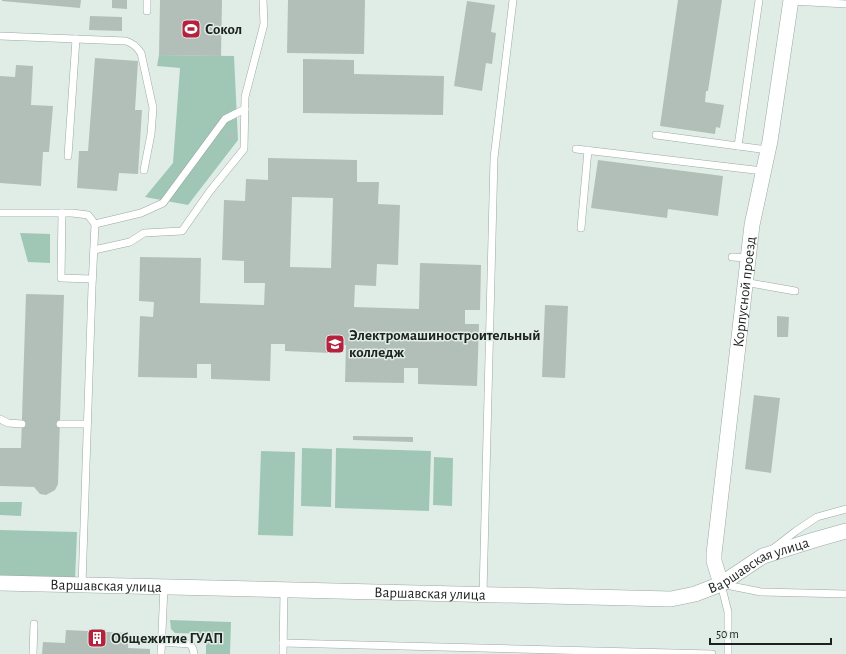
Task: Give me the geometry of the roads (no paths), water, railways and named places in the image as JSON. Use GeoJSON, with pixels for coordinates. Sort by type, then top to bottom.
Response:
{"type":"FeatureCollection","features":[{"type":"Feature","properties":{"kind":"street","name":"Корпусной проезд"},"geometry":{"type":"LineString","coordinates":[[721,584],[714,561],[714,554],[744,282],[752,225],[768,150],[791,0]]}},
{"type":"Feature","properties":{"kind":"street","name":"Варшавская улица"},"geometry":{"type":"LineString","coordinates":[[0,583],[671,599],[695,594],[721,584],[763,556],[846,531]]}},
{"type":"Feature","properties":{"kind":"lane"},"geometry":{"type":"LineString","coordinates":[[147,0],[147,11]]}},
{"type":"Feature","properties":{"kind":"lane"},"geometry":{"type":"LineString","coordinates":[[94,250],[130,242],[144,233],[182,231],[210,191],[244,149],[245,97],[264,24],[263,0]]}},
{"type":"Feature","properties":{"kind":"lane"},"geometry":{"type":"LineString","coordinates":[[483,594],[494,158],[513,0]]}},
{"type":"Feature","properties":{"kind":"lane"},"geometry":{"type":"LineString","coordinates":[[738,146],[759,0]]}},
{"type":"Feature","properties":{"kind":"lane"},"geometry":{"type":"LineString","coordinates":[[791,0],[846,4]]}},
{"type":"Feature","properties":{"kind":"lane"},"geometry":{"type":"LineString","coordinates":[[0,36],[126,41],[137,47],[141,53],[153,108],[151,134],[144,170]]}},
{"type":"Feature","properties":{"kind":"lane"},"geometry":{"type":"LineString","coordinates":[[68,156],[76,39]]}},
{"type":"Feature","properties":{"kind":"lane"},"geometry":{"type":"LineString","coordinates":[[95,224],[141,213],[163,204],[225,119],[244,109]]}},
{"type":"Feature","properties":{"kind":"lane"},"geometry":{"type":"LineString","coordinates":[[656,135],[768,150]]}},
{"type":"Feature","properties":{"kind":"lane"},"geometry":{"type":"LineString","coordinates":[[576,149],[763,171]]}},
{"type":"Feature","properties":{"kind":"lane"},"geometry":{"type":"LineString","coordinates":[[581,228],[588,150]]}},
{"type":"Feature","properties":{"kind":"lane"},"geometry":{"type":"LineString","coordinates":[[0,213],[72,212],[88,215],[95,224],[82,585]]}},
{"type":"Feature","properties":{"kind":"lane"},"geometry":{"type":"LineString","coordinates":[[62,213],[61,278],[92,279]]}},
{"type":"Feature","properties":{"kind":"lane"},"geometry":{"type":"LineString","coordinates":[[732,257],[747,258]]}},
{"type":"Feature","properties":{"kind":"lane"},"geometry":{"type":"LineString","coordinates":[[744,282],[795,291]]}},
{"type":"Feature","properties":{"kind":"lane"},"geometry":{"type":"LineString","coordinates":[[0,420],[8,423],[22,424]]}},
{"type":"Feature","properties":{"kind":"lane"},"geometry":{"type":"LineString","coordinates":[[60,424],[87,424]]}},
{"type":"Feature","properties":{"kind":"lane"},"geometry":{"type":"LineString","coordinates":[[763,556],[817,517],[846,509]]}},
{"type":"Feature","properties":{"kind":"lane"},"geometry":{"type":"LineString","coordinates":[[728,654],[728,612],[721,584],[761,592],[846,594]]}},
{"type":"Feature","properties":{"kind":"lane"},"geometry":{"type":"LineString","coordinates":[[161,654],[164,587]]}},
{"type":"Feature","properties":{"kind":"lane"},"geometry":{"type":"LineString","coordinates":[[282,654],[284,590]]}},
{"type":"Feature","properties":{"kind":"lane"},"geometry":{"type":"LineString","coordinates":[[33,654],[34,624]]}},
{"type":"Feature","properties":{"kind":"lane"},"geometry":{"type":"LineString","coordinates":[[162,642],[190,644],[194,654]]}},
{"type":"Feature","properties":{"kind":"lane"},"geometry":{"type":"LineString","coordinates":[[283,643],[712,654]]}},
{"type":"Feature","properties":{"kind":"place","name":"Сокол"},"geometry":{"type":"Point","coordinates":[191,29]}},
{"type":"Feature","properties":{"kind":"place","name":"Электромашиностроительный колледж"},"geometry":{"type":"Point","coordinates":[335,344]}},
{"type":"Feature","properties":{"kind":"place","name":"Общежитие ГУАП"},"geometry":{"type":"Point","coordinates":[97,638]}}]}
